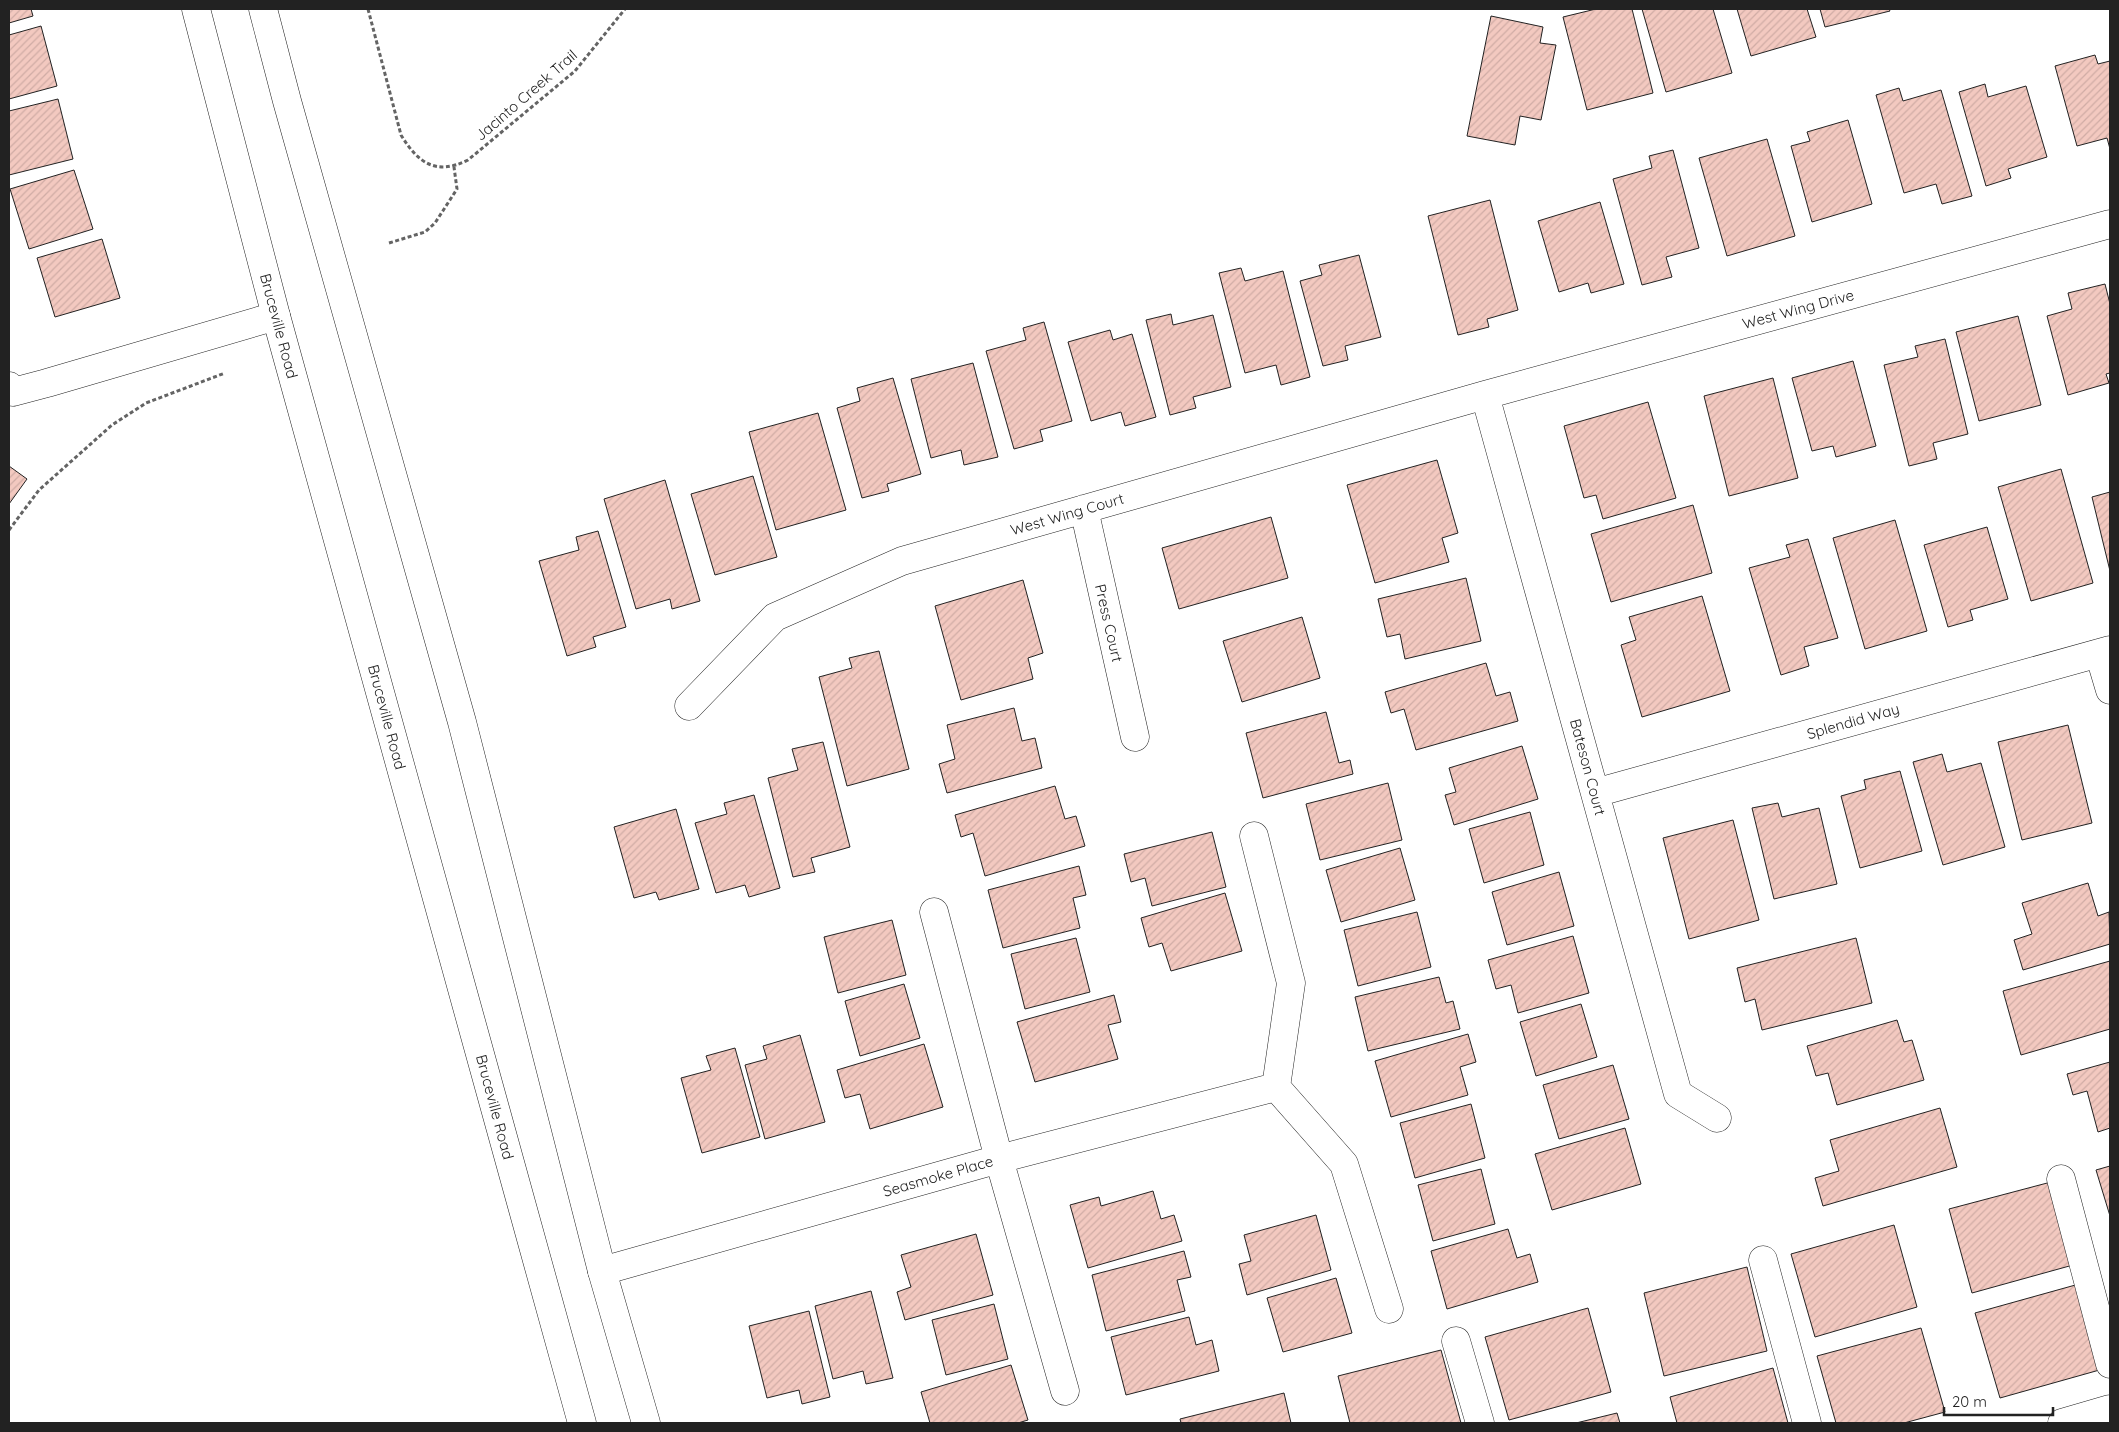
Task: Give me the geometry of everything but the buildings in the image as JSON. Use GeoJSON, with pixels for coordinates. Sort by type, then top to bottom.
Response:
{"type":"FeatureCollection","features":[{"type":"Feature","properties":{"kind":"street","name":"Bruceville Road"},"geometry":{"type":"LineString","coordinates":[[196,9],[276,316],[582,1423]]}},
{"type":"Feature","properties":{"kind":"street"},"geometry":{"type":"LineString","coordinates":[[263,9],[286,101],[462,722],[602,1271],[646,1423]]}},
{"type":"Feature","properties":{"kind":"street","name":"West Wing Drive"},"geometry":{"type":"LineString","coordinates":[[1485,395],[2110,224]]}},
{"type":"Feature","properties":{"kind":"street"},"geometry":{"type":"LineString","coordinates":[[9,386],[13,392],[276,316]]}},
{"type":"Feature","properties":{"kind":"street","name":"West Wing Court"},"geometry":{"type":"LineString","coordinates":[[688,706],[775,617],[902,561],[1485,395]]}},
{"type":"Feature","properties":{"kind":"street","name":"Bateson Court"},"geometry":{"type":"LineString","coordinates":[[1485,395],[1678,1094],[1717,1118]]}},
{"type":"Feature","properties":{"kind":"street","name":"Press Court"},"geometry":{"type":"LineString","coordinates":[[1084,509],[1135,737]]}},
{"type":"Feature","properties":{"kind":"street"},"geometry":{"type":"LineString","coordinates":[[2105,651],[2110,690]]}},
{"type":"Feature","properties":{"kind":"street","name":"Splendid Way"},"geometry":{"type":"LineString","coordinates":[[1595,793],[2105,651]]}},
{"type":"Feature","properties":{"kind":"street"},"geometry":{"type":"LineString","coordinates":[[1254,836],[1290,983],[1276,1087],[1344,1164],[1389,1309]]}},
{"type":"Feature","properties":{"kind":"street"},"geometry":{"type":"LineString","coordinates":[[934,912],[999,1159],[1065,1391]]}},
{"type":"Feature","properties":{"kind":"street","name":"Seasmoke Place"},"geometry":{"type":"LineString","coordinates":[[602,1271],[999,1159],[1276,1087]]}},
{"type":"Feature","properties":{"kind":"street"},"geometry":{"type":"LineString","coordinates":[[2061,1179],[2110,1364]]}},
{"type":"Feature","properties":{"kind":"street"},"geometry":{"type":"LineString","coordinates":[[1763,1260],[1807,1423]]}},
{"type":"Feature","properties":{"kind":"street"},"geometry":{"type":"LineString","coordinates":[[1456,1341],[1480,1423]]}},
{"type":"Feature","properties":{"kind":"street"},"geometry":{"type":"LineString","coordinates":[[2062,1423],[2110,1409]]}},
{"type":"Feature","properties":{"kind":"path"},"geometry":{"type":"LineString","coordinates":[[368,9],[401,135],[411,152],[426,163],[440,168],[454,167],[457,189],[435,222],[425,232],[389,242]]}},
{"type":"Feature","properties":{"kind":"path","name":"Jacinto Creek Trail"},"geometry":{"type":"LineString","coordinates":[[454,167],[468,160],[575,71],[626,9]]}},
{"type":"Feature","properties":{"kind":"path"},"geometry":{"type":"LineString","coordinates":[[9,530],[39,490],[112,425],[146,404],[225,373]]}}]}
